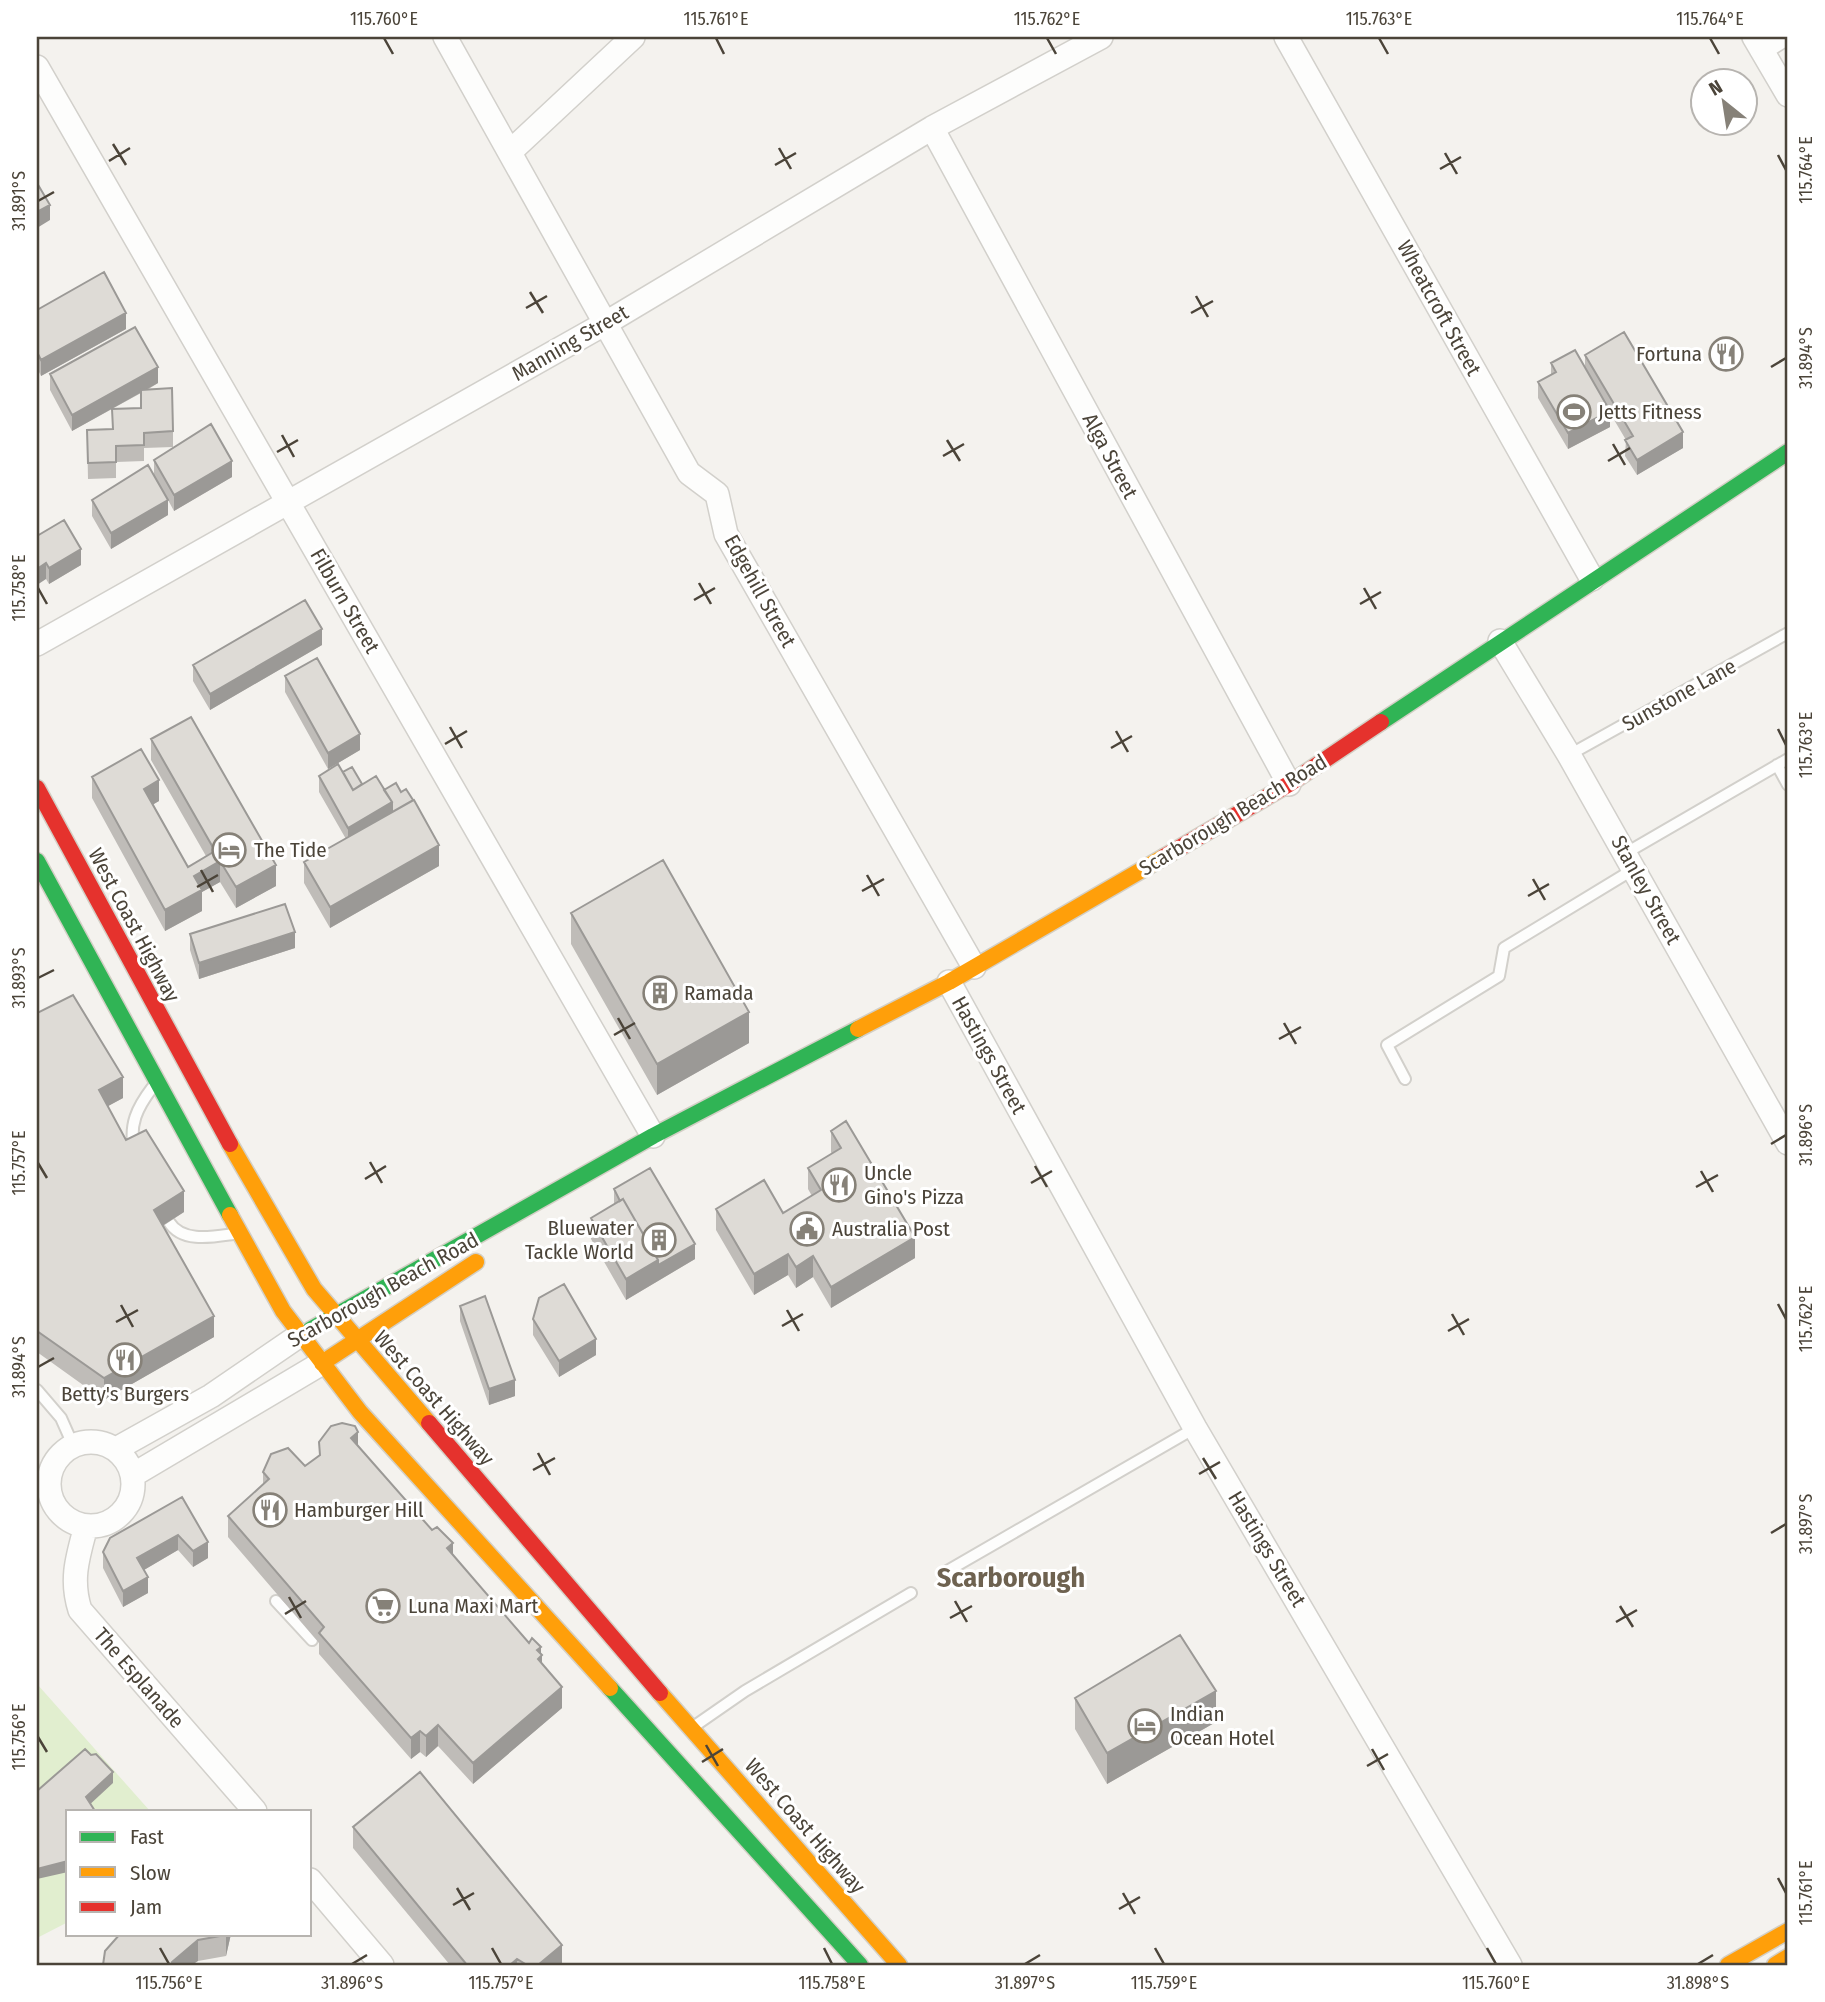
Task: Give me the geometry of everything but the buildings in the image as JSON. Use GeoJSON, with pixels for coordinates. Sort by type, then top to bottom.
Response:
{"type":"FeatureCollection","features":[{"type":"Feature","properties":{"kind":"main road","name":"Scarborough Beach Road"},"geometry":{"type":"LineString","coordinates":[[300,1335],[653,1136],[949,982],[1289,785],[1592,579],[1788,452]]}},
{"type":"Feature","properties":{"kind":"main road","name":"West Coast Highway"},"geometry":{"type":"LineString","coordinates":[[37,788],[200,1092],[309,1280],[358,1342],[899,1965]]}},
{"type":"Feature","properties":{"kind":"main road"},"geometry":{"type":"LineString","coordinates":[[37,861],[239,1234],[300,1335],[360,1412],[860,1965]]}},
{"type":"Feature","properties":{"kind":"main road","name":"Scarborough Beach Road"},"geometry":{"type":"LineString","coordinates":[[534,1223],[653,1136]]}},
{"type":"Feature","properties":{"kind":"main road","name":"Scarborough Beach Road"},"geometry":{"type":"LineString","coordinates":[[322,1363],[358,1342],[495,1250]]}},
{"type":"Feature","properties":{"kind":"main road"},"geometry":{"type":"LineString","coordinates":[[1728,1965],[1788,1931]]}},
{"type":"Feature","properties":{"kind":"main road"},"geometry":{"type":"LineString","coordinates":[[1775,1965],[1788,1957]]}},
{"type":"Feature","properties":{"kind":"street","name":"Edgehill Street"},"geometry":{"type":"LineString","coordinates":[[445,37],[689,473],[717,494],[726,534],[974,967]]}},
{"type":"Feature","properties":{"kind":"street"},"geometry":{"type":"LineString","coordinates":[[511,151],[633,37]]}},
{"type":"Feature","properties":{"kind":"street","name":"Manning Street"},"geometry":{"type":"LineString","coordinates":[[37,644],[606,323],[932,128],[1101,37]]}},
{"type":"Feature","properties":{"kind":"street","name":"Wheatcroft Street"},"geometry":{"type":"LineString","coordinates":[[1286,37],[1592,579]]}},
{"type":"Feature","properties":{"kind":"street"},"geometry":{"type":"LineString","coordinates":[[1765,41],[1788,95]]}},
{"type":"Feature","properties":{"kind":"street","name":"Filburn Street"},"geometry":{"type":"LineString","coordinates":[[37,67],[653,1136]]}},
{"type":"Feature","properties":{"kind":"street","name":"Alga Street"},"geometry":{"type":"LineString","coordinates":[[932,128],[1289,785]]}},
{"type":"Feature","properties":{"kind":"street","name":"Stanley Street"},"geometry":{"type":"LineString","coordinates":[[1500,641],[1630,861],[1788,1143]]}},
{"type":"Feature","properties":{"kind":"street","name":"Hastings Street"},"geometry":{"type":"LineString","coordinates":[[949,982],[1195,1428],[1510,1965]]}},
{"type":"Feature","properties":{"kind":"street","name":"Scarborough Beach Road"},"geometry":{"type":"LineString","coordinates":[[116,1449],[211,1396],[300,1335]]}},
{"type":"Feature","properties":{"kind":"street","name":"Scarborough Beach Road"},"geometry":{"type":"LineString","coordinates":[[133,1475],[322,1363]]}},
{"type":"Feature","properties":{"kind":"street"},"geometry":{"type":"LineString","coordinates":[[96,1441],[116,1449],[127,1461],[133,1475],[132,1495],[123,1513],[106,1524],[86,1526],[64,1517],[50,1497],[50,1472],[55,1461],[73,1445],[96,1441]]}},
{"type":"Feature","properties":{"kind":"street","name":"The Esplanade"},"geometry":{"type":"LineString","coordinates":[[86,1526],[75,1570],[74,1589],[80,1610],[254,1810]]}},
{"type":"Feature","properties":{"kind":"street"},"geometry":{"type":"LineString","coordinates":[[312,1882],[382,1965]]}},
{"type":"Feature","properties":{"kind":"lane","name":"Sunstone Lane"},"geometry":{"type":"LineString","coordinates":[[1569,755],[1788,633]]}},
{"type":"Feature","properties":{"kind":"lane"},"geometry":{"type":"LineString","coordinates":[[1405,1079],[1387,1045],[1499,976],[1501,951],[1504,948],[1630,861],[1788,759]]}},
{"type":"Feature","properties":{"kind":"lane"},"geometry":{"type":"LineString","coordinates":[[1777,765],[1788,785]]}},
{"type":"Feature","properties":{"kind":"lane"},"geometry":{"type":"LineString","coordinates":[[135,1156],[131,1126],[139,1105],[157,1080]]}},
{"type":"Feature","properties":{"kind":"lane"},"geometry":{"type":"LineString","coordinates":[[169,1222],[173,1228],[186,1235],[205,1238],[239,1234]]}},
{"type":"Feature","properties":{"kind":"lane"},"geometry":{"type":"LineString","coordinates":[[37,1390],[61,1418],[73,1445]]}},
{"type":"Feature","properties":{"kind":"lane"},"geometry":{"type":"LineString","coordinates":[[942,1574],[1195,1428]]}},
{"type":"Feature","properties":{"kind":"lane"},"geometry":{"type":"LineString","coordinates":[[691,1728],[745,1691],[911,1593]]}},
{"type":"Feature","properties":{"kind":"lane"},"geometry":{"type":"LineString","coordinates":[[276,1601],[312,1640]]}},
{"type":"Feature","properties":{"kind":"green space"},"geometry":{"type":"Polygon","coordinates":[[[37,1684],[149,1810],[66,1810],[66,1923],[37,1938],[37,1684]]]}},
{"type":"Feature","properties":{"kind":"traffic: fast"},"geometry":{"type":"LineString","coordinates":[[1381,722],[1788,452]]}},
{"type":"Feature","properties":{"kind":"traffic: fast"},"geometry":{"type":"LineString","coordinates":[[37,861],[230,1215]]}},
{"type":"Feature","properties":{"kind":"traffic: fast"},"geometry":{"type":"LineString","coordinates":[[310,1330],[653,1136],[858,1029]]}},
{"type":"Feature","properties":{"kind":"traffic: fast"},"geometry":{"type":"LineString","coordinates":[[610,1688],[860,1965]]}},
{"type":"Feature","properties":{"kind":"traffic: slow"},"geometry":{"type":"LineString","coordinates":[[858,1029],[949,982],[1164,857]]}},
{"type":"Feature","properties":{"kind":"traffic: slow"},"geometry":{"type":"LineString","coordinates":[[230,1144],[314,1289],[429,1423]]}},
{"type":"Feature","properties":{"kind":"traffic: slow"},"geometry":{"type":"LineString","coordinates":[[230,1215],[283,1311],[360,1412],[610,1688]]}},
{"type":"Feature","properties":{"kind":"traffic: slow"},"geometry":{"type":"LineString","coordinates":[[322,1363],[476,1262]]}},
{"type":"Feature","properties":{"kind":"traffic: slow"},"geometry":{"type":"LineString","coordinates":[[660,1693],[899,1965]]}},
{"type":"Feature","properties":{"kind":"traffic: slow"},"geometry":{"type":"LineString","coordinates":[[1728,1965],[1788,1931]]}},
{"type":"Feature","properties":{"kind":"traffic: slow"},"geometry":{"type":"LineString","coordinates":[[1775,1965],[1788,1957]]}},
{"type":"Feature","properties":{"kind":"traffic: jam"},"geometry":{"type":"LineString","coordinates":[[1164,857],[1289,784],[1381,722]]}},
{"type":"Feature","properties":{"kind":"traffic: jam"},"geometry":{"type":"LineString","coordinates":[[37,788],[230,1144]]}},
{"type":"Feature","properties":{"kind":"traffic: jam"},"geometry":{"type":"LineString","coordinates":[[429,1423],[660,1693]]}},
{"type":"Feature","properties":{"kind":"place","name":"Fortuna"},"geometry":{"type":"Point","coordinates":[1726,354]}},
{"type":"Feature","properties":{"kind":"place","name":"Jetts Fitness"},"geometry":{"type":"Point","coordinates":[1574,412]}},
{"type":"Feature","properties":{"kind":"place","name":"The Tide"},"geometry":{"type":"Point","coordinates":[229,850]}},
{"type":"Feature","properties":{"kind":"place","name":"Ramada"},"geometry":{"type":"Point","coordinates":[660,993]}},
{"type":"Feature","properties":{"kind":"place","name":"Uncle Gino's Pizza"},"geometry":{"type":"Point","coordinates":[839,1185]}},
{"type":"Feature","properties":{"kind":"place","name":"Australia Post"},"geometry":{"type":"Point","coordinates":[807,1229]}},
{"type":"Feature","properties":{"kind":"place","name":"Bluewater Tackle World"},"geometry":{"type":"Point","coordinates":[659,1240]}},
{"type":"Feature","properties":{"kind":"place","name":"Betty's Burgers"},"geometry":{"type":"Point","coordinates":[125,1360]}},
{"type":"Feature","properties":{"kind":"place","name":"Hamburger Hill"},"geometry":{"type":"Point","coordinates":[270,1510]}},
{"type":"Feature","properties":{"kind":"place","name":"Luna Maxi Mart"},"geometry":{"type":"Point","coordinates":[383,1606]}},
{"type":"Feature","properties":{"kind":"place","name":"Indian Ocean Hotel"},"geometry":{"type":"Point","coordinates":[1145,1726]}},
{"type":"Feature","properties":{"kind":"district","name":"Scarborough"},"geometry":{"type":"Point","coordinates":[1011,1577]}}]}
